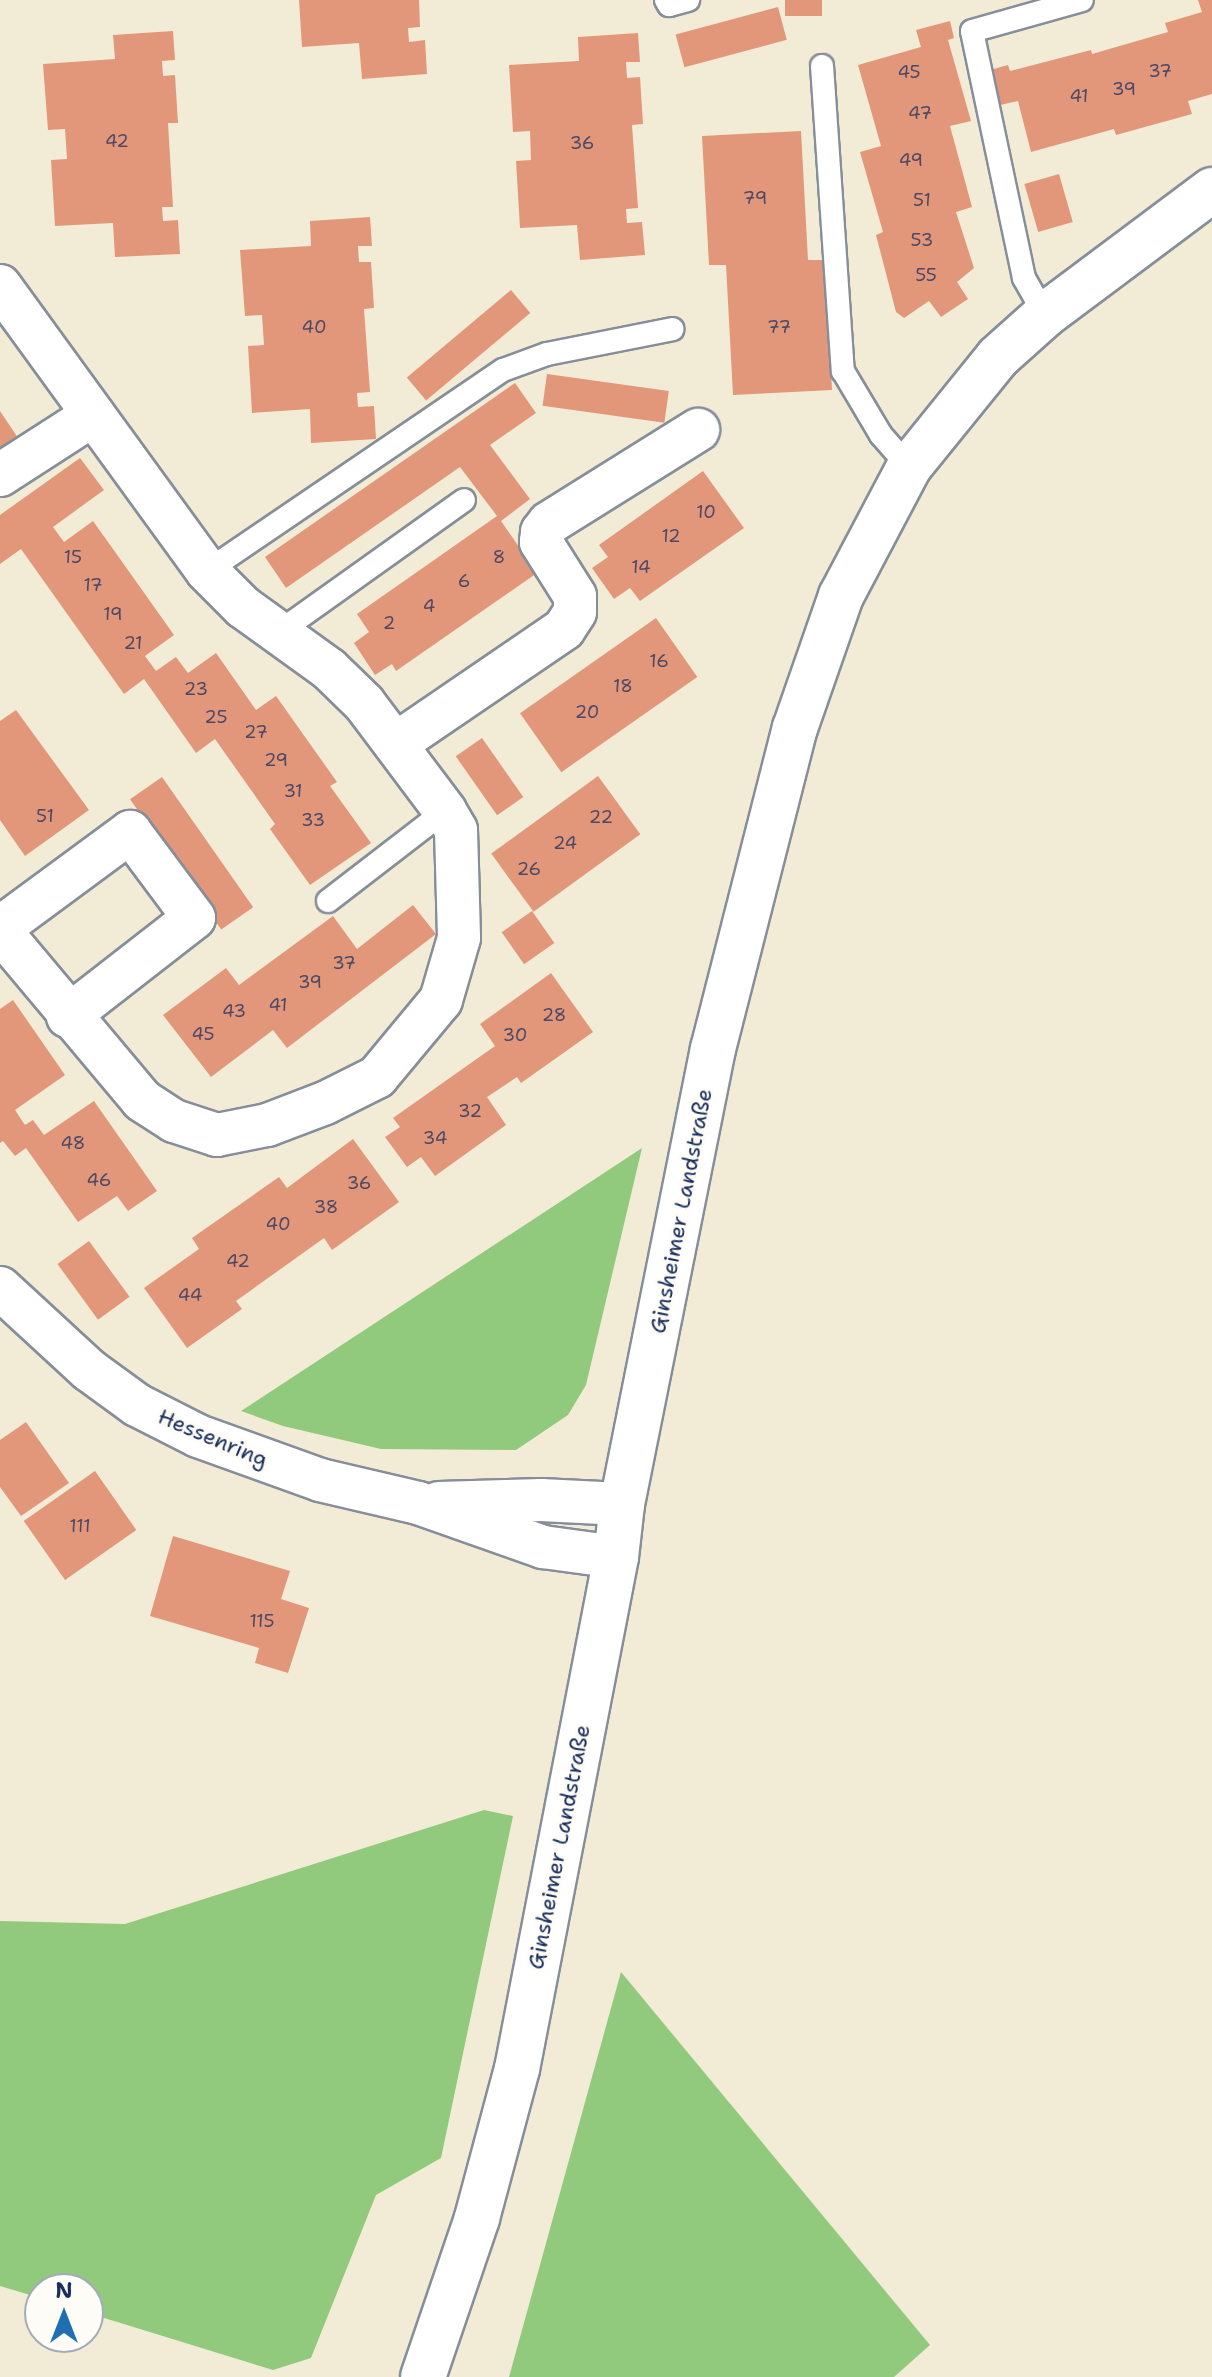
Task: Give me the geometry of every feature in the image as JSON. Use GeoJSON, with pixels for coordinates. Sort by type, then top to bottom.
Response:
{"type":"FeatureCollection","features":[{"type":"Feature","properties":{"kind":"main road","name":"Ginsheimer Landstraße"},"geometry":{"type":"LineString","coordinates":[[423,2377],[477,2218],[517,2069],[616,1557],[622,1504],[713,1049],[795,728],[841,596],[909,467],[998,357],[1045,315],[1212,190]]}},
{"type":"Feature","properties":{"kind":"street"},"geometry":{"type":"LineString","coordinates":[[0,286],[207,571],[243,607],[329,669],[364,703],[397,743],[456,830],[459,938],[441,1000],[377,1077],[325,1103],[267,1125],[217,1135],[174,1121],[142,1100],[68,1016],[0,929],[130,832],[194,918],[68,1016]]}},
{"type":"Feature","properties":{"kind":"street"},"geometry":{"type":"LineString","coordinates":[[0,475],[93,415]]}},
{"type":"Feature","properties":{"kind":"street"},"geometry":{"type":"LineString","coordinates":[[397,743],[564,629],[575,612],[575,596],[541,542],[542,532],[549,523],[698,430]]}},
{"type":"Feature","properties":{"kind":"street","name":"Hessenring"},"geometry":{"type":"LineString","coordinates":[[0,1288],[89,1370],[137,1405],[198,1436],[320,1480],[418,1503],[543,1547],[616,1557]]}},
{"type":"Feature","properties":{"kind":"street","name":"Hessenring"},"geometry":{"type":"LineString","coordinates":[[418,1503],[541,1500],[622,1504]]}},
{"type":"Feature","properties":{"kind":"lane"},"geometry":{"type":"LineString","coordinates":[[666,0],[669,5],[688,0]]}},
{"type":"Feature","properties":{"kind":"lane"},"geometry":{"type":"LineString","coordinates":[[1045,315],[1024,278],[972,31],[1082,0]]}},
{"type":"Feature","properties":{"kind":"lane"},"geometry":{"type":"LineString","coordinates":[[822,66],[843,371],[881,435],[909,467]]}},
{"type":"Feature","properties":{"kind":"lane"},"geometry":{"type":"LineString","coordinates":[[207,571],[503,370],[547,354],[673,329]]}},
{"type":"Feature","properties":{"kind":"lane"},"geometry":{"type":"LineString","coordinates":[[279,632],[464,500]]}},
{"type":"Feature","properties":{"kind":"lane"},"geometry":{"type":"LineString","coordinates":[[328,901],[445,811]]}},
{"type":"Feature","properties":{"kind":"green space"},"geometry":{"type":"Polygon","coordinates":[[[642,1148],[586,1385],[568,1415],[516,1450],[381,1449],[283,1426],[241,1411],[642,1148]]]}},
{"type":"Feature","properties":{"kind":"green space"},"geometry":{"type":"Polygon","coordinates":[[[484,1810],[513,1816],[441,2158],[376,2195],[311,2358],[273,2370],[104,2318],[104,2273],[24,2273],[24,2293],[0,2286],[0,1921],[125,1924],[484,1810]]]}},
{"type":"Feature","properties":{"kind":"green space"},"geometry":{"type":"Polygon","coordinates":[[[621,1972],[930,2345],[894,2377],[509,2377],[621,1972]]]}},
{"type":"Feature","properties":{"kind":"building"},"geometry":{"type":"Polygon","coordinates":[[[299,0],[419,0],[420,27],[408,28],[409,42],[425,40],[427,74],[362,79],[359,43],[302,47],[299,0]]]}},
{"type":"Feature","properties":{"kind":"building"},"geometry":{"type":"Polygon","coordinates":[[[785,0],[822,0],[822,16],[785,16],[785,0]]]}},
{"type":"Feature","properties":{"kind":"building"},"geometry":{"type":"Polygon","coordinates":[[[1198,0],[1212,0],[1212,94],[1188,101],[1192,114],[1116,135],[1114,129],[1031,152],[1018,101],[1000,105],[990,70],[1008,65],[1010,71],[1091,50],[1092,54],[1168,32],[1165,23],[1202,12],[1198,0]]]}},
{"type":"Feature","properties":{"kind":"building"},"geometry":{"type":"Polygon","coordinates":[[[778,7],[787,40],[684,67],[676,34],[778,7]]]}},
{"type":"Feature","properties":{"kind":"building"},"geometry":{"type":"Polygon","coordinates":[[[950,21],[954,38],[948,40],[971,121],[950,126],[972,207],[956,212],[974,268],[957,282],[968,299],[941,317],[929,301],[904,318],[896,312],[876,235],[883,232],[860,152],[881,146],[858,65],[921,47],[916,30],[950,21]]]}},
{"type":"Feature","properties":{"kind":"building"},"geometry":{"type":"Polygon","coordinates":[[[173,31],[175,60],[162,61],[163,76],[175,75],[178,123],[168,123],[173,207],[162,207],[163,221],[178,220],[180,254],[115,257],[113,223],[55,226],[51,160],[67,159],[65,129],[48,130],[43,64],[115,59],[113,35],[173,31]]]}},
{"type":"Feature","properties":{"kind":"building"},"geometry":{"type":"Polygon","coordinates":[[[638,33],[640,62],[626,62],[627,78],[640,77],[643,124],[632,125],[638,208],[626,209],[627,223],[642,222],[645,255],[580,260],[577,225],[520,228],[516,161],[531,160],[530,131],[513,132],[509,65],[579,61],[578,37],[638,33]]]}},
{"type":"Feature","properties":{"kind":"building"},"geometry":{"type":"Polygon","coordinates":[[[801,131],[808,260],[825,260],[832,390],[733,395],[726,265],[709,265],[702,136],[801,131]]]}},
{"type":"Feature","properties":{"kind":"building"},"geometry":{"type":"Polygon","coordinates":[[[1059,174],[1073,222],[1038,232],[1024,184],[1059,174]]]}},
{"type":"Feature","properties":{"kind":"building"},"geometry":{"type":"Polygon","coordinates":[[[370,217],[372,246],[358,246],[359,262],[371,262],[374,308],[364,309],[370,392],[357,393],[358,407],[374,406],[376,439],[311,443],[310,409],[252,413],[248,346],[264,345],[262,315],[245,316],[240,250],[311,246],[310,221],[370,217]]]}},
{"type":"Feature","properties":{"kind":"building"},"geometry":{"type":"Polygon","coordinates":[[[511,290],[530,313],[426,400],[407,377],[511,290]]]}},
{"type":"Feature","properties":{"kind":"building"},"geometry":{"type":"Polygon","coordinates":[[[547,374],[669,391],[664,423],[543,406],[547,374]]]}},
{"type":"Feature","properties":{"kind":"building"},"geometry":{"type":"Polygon","coordinates":[[[515,383],[536,413],[490,445],[530,499],[501,521],[537,573],[396,671],[392,664],[375,675],[354,643],[369,632],[357,614],[497,516],[460,467],[286,588],[265,557],[515,383]]]}},
{"type":"Feature","properties":{"kind":"building"},"geometry":{"type":"Polygon","coordinates":[[[0,411],[18,438],[0,450],[0,411]]]}},
{"type":"Feature","properties":{"kind":"building"},"geometry":{"type":"Polygon","coordinates":[[[80,458],[104,490],[53,527],[64,542],[93,521],[174,635],[145,656],[156,671],[176,657],[188,673],[216,653],[256,710],[276,696],[337,782],[330,786],[371,843],[310,885],[270,829],[275,824],[215,739],[196,753],[144,679],[124,694],[21,549],[0,564],[0,515],[80,458]]]}},
{"type":"Feature","properties":{"kind":"building"},"geometry":{"type":"Polygon","coordinates":[[[703,471],[744,528],[640,601],[630,588],[614,599],[592,568],[608,557],[599,545],[703,471]]]}},
{"type":"Feature","properties":{"kind":"building"},"geometry":{"type":"Polygon","coordinates":[[[656,618],[697,677],[561,772],[520,713],[656,618]]]}},
{"type":"Feature","properties":{"kind":"building"},"geometry":{"type":"Polygon","coordinates":[[[16,710],[89,810],[25,856],[0,820],[0,721],[16,710]]]}},
{"type":"Feature","properties":{"kind":"building"},"geometry":{"type":"Polygon","coordinates":[[[482,738],[523,797],[497,815],[456,756],[482,738]]]}},
{"type":"Feature","properties":{"kind":"building"},"geometry":{"type":"Polygon","coordinates":[[[598,776],[640,834],[534,912],[491,854],[598,776]]]}},
{"type":"Feature","properties":{"kind":"building"},"geometry":{"type":"Polygon","coordinates":[[[162,777],[253,907],[221,930],[130,799],[162,777]]]}},
{"type":"Feature","properties":{"kind":"building"},"geometry":{"type":"Polygon","coordinates":[[[413,905],[436,934],[287,1048],[273,1030],[211,1077],[163,1015],[226,968],[239,985],[333,916],[357,949],[413,905]]]}},
{"type":"Feature","properties":{"kind":"building"},"geometry":{"type":"Polygon","coordinates":[[[532,911],[554,943],[524,964],[502,932],[532,911]]]}},
{"type":"Feature","properties":{"kind":"building"},"geometry":{"type":"Polygon","coordinates":[[[551,973],[593,1032],[521,1083],[517,1077],[487,1097],[506,1125],[435,1176],[421,1157],[407,1167],[385,1137],[400,1127],[393,1118],[495,1046],[480,1024],[551,973]]]}},
{"type":"Feature","properties":{"kind":"building"},"geometry":{"type":"Polygon","coordinates":[[[13,1000],[65,1075],[15,1110],[25,1125],[33,1120],[44,1135],[94,1101],[157,1191],[128,1211],[117,1196],[78,1222],[26,1148],[15,1156],[3,1141],[0,1143],[0,1009],[13,1000]]]}},
{"type":"Feature","properties":{"kind":"building"},"geometry":{"type":"Polygon","coordinates":[[[353,1139],[399,1202],[332,1250],[324,1238],[236,1301],[242,1309],[187,1348],[144,1288],[199,1249],[192,1238],[279,1177],[287,1188],[353,1139]]]}},
{"type":"Feature","properties":{"kind":"building"},"geometry":{"type":"Polygon","coordinates":[[[89,1241],[130,1297],[98,1320],[57,1264],[89,1241]]]}},
{"type":"Feature","properties":{"kind":"building"},"geometry":{"type":"Polygon","coordinates":[[[26,1422],[69,1483],[21,1516],[0,1487],[0,1440],[26,1422]]]}},
{"type":"Feature","properties":{"kind":"building"},"geometry":{"type":"Polygon","coordinates":[[[95,1471],[136,1530],[65,1580],[24,1521],[95,1471]]]}},
{"type":"Feature","properties":{"kind":"building"},"geometry":{"type":"Polygon","coordinates":[[[173,1536],[290,1571],[281,1599],[309,1608],[288,1673],[255,1663],[259,1648],[150,1616],[173,1536]]]}}]}
